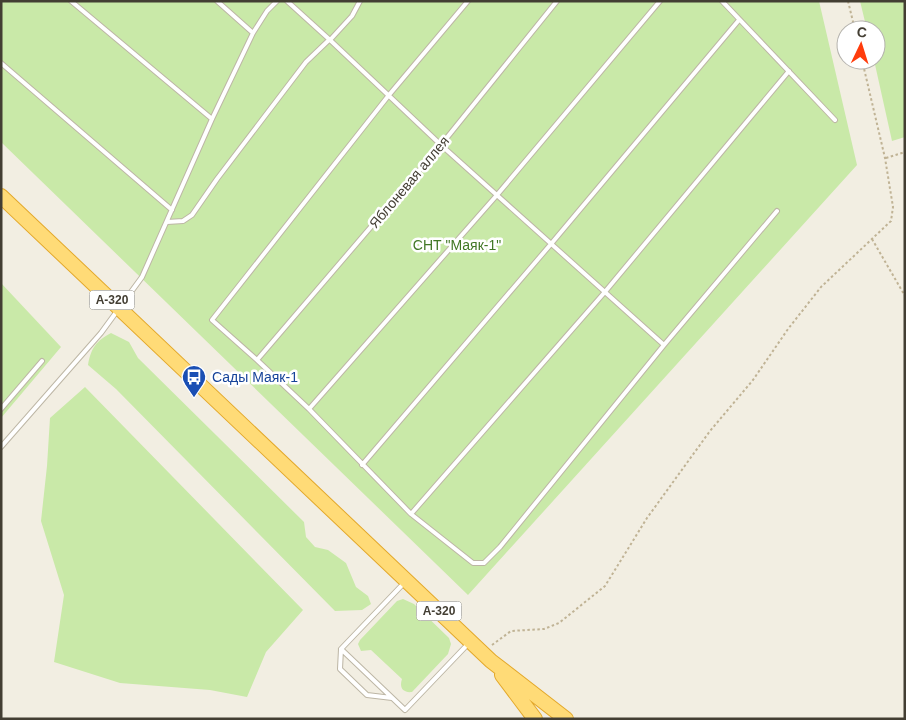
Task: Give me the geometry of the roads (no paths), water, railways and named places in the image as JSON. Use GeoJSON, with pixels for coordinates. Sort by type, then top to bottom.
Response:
{"type":"FeatureCollection","features":[{"type":"Feature","properties":{"kind":"highway","name":"А-320"},"geometry":{"type":"LineString","coordinates":[[1,196],[487,657],[566,719]]}},
{"type":"Feature","properties":{"kind":"highway","name":"А-320"},"geometry":{"type":"LineString","coordinates":[[487,657],[535,719]]}},
{"type":"Feature","properties":{"kind":"lane"},"geometry":{"type":"LineString","coordinates":[[71,1],[212,119]]}},
{"type":"Feature","properties":{"kind":"lane"},"geometry":{"type":"LineString","coordinates":[[217,1],[253,33]]}},
{"type":"Feature","properties":{"kind":"lane"},"geometry":{"type":"LineString","coordinates":[[1,447],[101,333],[142,277],[212,119],[253,33],[276,1]]}},
{"type":"Feature","properties":{"kind":"lane"},"geometry":{"type":"LineString","coordinates":[[287,1],[330,39],[441,145],[664,346]]}},
{"type":"Feature","properties":{"kind":"lane"},"geometry":{"type":"LineString","coordinates":[[167,222],[183,221],[192,215],[306,62],[352,16],[360,1]]}},
{"type":"Feature","properties":{"kind":"lane"},"geometry":{"type":"LineString","coordinates":[[468,1],[389,95],[212,320],[258,360],[309,409],[411,514],[473,563],[484,563],[500,548],[664,346],[777,211]]}},
{"type":"Feature","properties":{"kind":"lane","name":"Яблоневая аллея"},"geometry":{"type":"LineString","coordinates":[[258,360],[441,145],[557,1]]}},
{"type":"Feature","properties":{"kind":"lane"},"geometry":{"type":"LineString","coordinates":[[309,409],[497,195],[660,1]]}},
{"type":"Feature","properties":{"kind":"lane"},"geometry":{"type":"LineString","coordinates":[[722,1],[834,120]]}},
{"type":"Feature","properties":{"kind":"lane"},"geometry":{"type":"LineString","coordinates":[[362,465],[739,20]]}},
{"type":"Feature","properties":{"kind":"lane"},"geometry":{"type":"LineString","coordinates":[[1,64],[172,210]]}},
{"type":"Feature","properties":{"kind":"lane"},"geometry":{"type":"LineString","coordinates":[[411,514],[604,293],[789,71]]}},
{"type":"Feature","properties":{"kind":"lane"},"geometry":{"type":"LineString","coordinates":[[1,409],[42,361]]}},
{"type":"Feature","properties":{"kind":"lane"},"geometry":{"type":"LineString","coordinates":[[392,698],[367,695],[340,669],[341,649],[407,580]]}},
{"type":"Feature","properties":{"kind":"lane"},"geometry":{"type":"LineString","coordinates":[[341,649],[405,710],[471,641]]}},
{"type":"Feature","properties":{"kind":"place","name":"Сады Маяк-1"},"geometry":{"type":"Point","coordinates":[194,398]}},
{"type":"Feature","properties":{"kind":"park label","name":"СНТ \"Маяк-1\""},"geometry":{"type":"Point","coordinates":[457,245]}}]}
